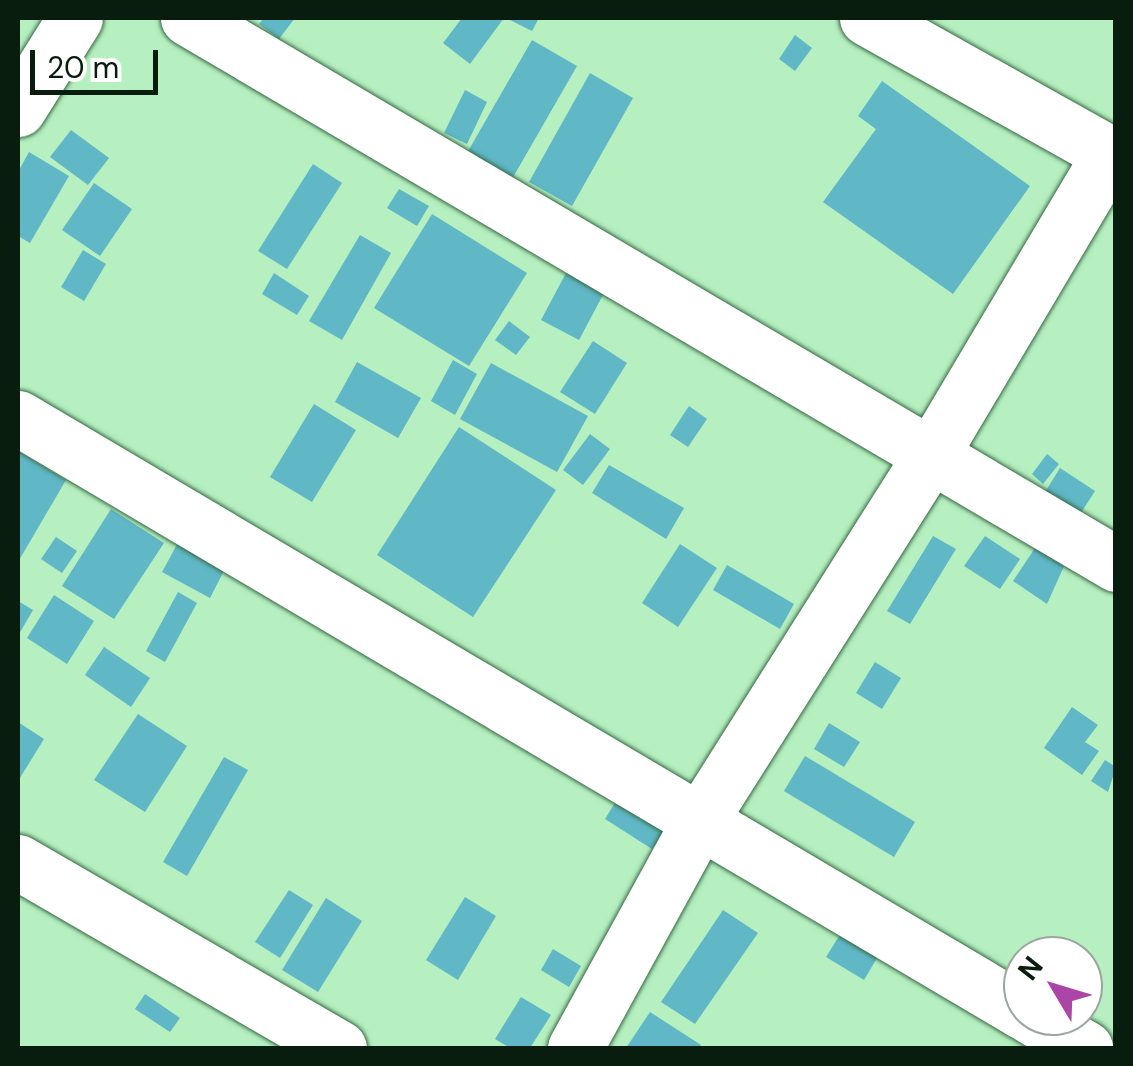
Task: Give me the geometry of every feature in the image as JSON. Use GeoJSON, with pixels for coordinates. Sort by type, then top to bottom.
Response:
{"type":"FeatureCollection","features":[{"type":"Feature","properties":{"kind":"street"},"geometry":{"type":"LineString","coordinates":[[18,109],[75,18]]}},
{"type":"Feature","properties":{"kind":"street"},"geometry":{"type":"LineString","coordinates":[[188,18],[1116,564]]}},
{"type":"Feature","properties":{"kind":"street"},"geometry":{"type":"LineString","coordinates":[[575,1048],[700,820],[931,456],[1113,156],[867,18]]}},
{"type":"Feature","properties":{"kind":"street"},"geometry":{"type":"LineString","coordinates":[[18,418],[1003,1000]]}},
{"type":"Feature","properties":{"kind":"street"},"geometry":{"type":"LineString","coordinates":[[18,862],[338,1048]]}},
{"type":"Feature","properties":{"kind":"building"},"geometry":{"type":"Polygon","coordinates":[[[264,18],[295,18],[279,39],[259,24],[264,18]]]}},
{"type":"Feature","properties":{"kind":"building"},"geometry":{"type":"Polygon","coordinates":[[[462,18],[504,18],[470,64],[443,43],[462,18]]]}},
{"type":"Feature","properties":{"kind":"building"},"geometry":{"type":"Polygon","coordinates":[[[506,18],[539,18],[532,31],[506,18]]]}},
{"type":"Feature","properties":{"kind":"building"},"geometry":{"type":"Polygon","coordinates":[[[795,35],[812,48],[795,71],[779,59],[795,35]]]}},
{"type":"Feature","properties":{"kind":"building"},"geometry":{"type":"Polygon","coordinates":[[[532,40],[577,66],[512,179],[467,153],[532,40]]]}},
{"type":"Feature","properties":{"kind":"building"},"geometry":{"type":"Polygon","coordinates":[[[590,73],[633,98],[572,206],[529,182],[590,73]]]}},
{"type":"Feature","properties":{"kind":"building"},"geometry":{"type":"Polygon","coordinates":[[[882,81],[1030,186],[953,294],[823,202],[876,129],[858,116],[882,81]]]}},
{"type":"Feature","properties":{"kind":"building"},"geometry":{"type":"Polygon","coordinates":[[[465,90],[487,102],[467,144],[444,133],[465,90]]]}},
{"type":"Feature","properties":{"kind":"building"},"geometry":{"type":"Polygon","coordinates":[[[71,130],[109,158],[88,185],[50,157],[71,130]]]}},
{"type":"Feature","properties":{"kind":"building"},"geometry":{"type":"Polygon","coordinates":[[[29,152],[69,176],[30,243],[18,236],[18,172],[29,152]]]}},
{"type":"Feature","properties":{"kind":"building"},"geometry":{"type":"Polygon","coordinates":[[[313,164],[342,183],[287,269],[258,251],[313,164]]]}},
{"type":"Feature","properties":{"kind":"building"},"geometry":{"type":"Polygon","coordinates":[[[94,183],[132,209],[100,256],[62,230],[94,183]]]}},
{"type":"Feature","properties":{"kind":"building"},"geometry":{"type":"Polygon","coordinates":[[[399,189],[429,206],[417,226],[387,208],[399,189]]]}},
{"type":"Feature","properties":{"kind":"building"},"geometry":{"type":"Polygon","coordinates":[[[432,214],[527,273],[469,366],[374,308],[432,214]]]}},
{"type":"Feature","properties":{"kind":"building"},"geometry":{"type":"Polygon","coordinates":[[[360,235],[391,253],[342,340],[309,321],[360,235]]]}},
{"type":"Feature","properties":{"kind":"building"},"geometry":{"type":"Polygon","coordinates":[[[83,250],[106,264],[84,301],[61,287],[83,250]]]}},
{"type":"Feature","properties":{"kind":"building"},"geometry":{"type":"Polygon","coordinates":[[[274,273],[309,296],[297,315],[262,294],[274,273]]]}},
{"type":"Feature","properties":{"kind":"building"},"geometry":{"type":"Polygon","coordinates":[[[566,273],[604,293],[579,340],[541,320],[566,273]]]}},
{"type":"Feature","properties":{"kind":"building"},"geometry":{"type":"Polygon","coordinates":[[[509,321],[530,337],[516,355],[495,340],[509,321]]]}},
{"type":"Feature","properties":{"kind":"building"},"geometry":{"type":"Polygon","coordinates":[[[593,341],[627,363],[595,414],[560,392],[593,341]]]}},
{"type":"Feature","properties":{"kind":"building"},"geometry":{"type":"Polygon","coordinates":[[[453,360],[477,374],[455,415],[431,401],[453,360]]]}},
{"type":"Feature","properties":{"kind":"building"},"geometry":{"type":"Polygon","coordinates":[[[357,362],[421,398],[398,438],[335,402],[357,362]]]}},
{"type":"Feature","properties":{"kind":"building"},"geometry":{"type":"Polygon","coordinates":[[[491,363],[588,416],[557,472],[460,419],[491,363]]]}},
{"type":"Feature","properties":{"kind":"building"},"geometry":{"type":"Polygon","coordinates":[[[314,404],[356,430],[312,502],[270,477],[314,404]]]}},
{"type":"Feature","properties":{"kind":"building"},"geometry":{"type":"Polygon","coordinates":[[[689,406],[707,419],[688,447],[670,435],[689,406]]]}},
{"type":"Feature","properties":{"kind":"building"},"geometry":{"type":"Polygon","coordinates":[[[459,427],[556,490],[473,617],[377,555],[459,427]]]}},
{"type":"Feature","properties":{"kind":"building"},"geometry":{"type":"Polygon","coordinates":[[[590,434],[610,449],[583,485],[563,470],[590,434]]]}},
{"type":"Feature","properties":{"kind":"building"},"geometry":{"type":"Polygon","coordinates":[[[18,451],[66,480],[18,562],[18,451]]]}},
{"type":"Feature","properties":{"kind":"building"},"geometry":{"type":"Polygon","coordinates":[[[1047,454],[1059,464],[1043,484],[1032,474],[1047,454]]]}},
{"type":"Feature","properties":{"kind":"building"},"geometry":{"type":"Polygon","coordinates":[[[609,465],[684,508],[666,539],[592,493],[609,465]]]}},
{"type":"Feature","properties":{"kind":"building"},"geometry":{"type":"Polygon","coordinates":[[[1060,468],[1095,491],[1079,516],[1045,492],[1060,468]]]}},
{"type":"Feature","properties":{"kind":"building"},"geometry":{"type":"Polygon","coordinates":[[[111,509],[164,543],[114,619],[62,586],[111,509]]]}},
{"type":"Feature","properties":{"kind":"building"},"geometry":{"type":"Polygon","coordinates":[[[933,536],[956,549],[910,624],[887,611],[933,536]]]}},
{"type":"Feature","properties":{"kind":"building"},"geometry":{"type":"Polygon","coordinates":[[[985,536],[1020,559],[1000,589],[964,566],[985,536]]]}},
{"type":"Feature","properties":{"kind":"building"},"geometry":{"type":"Polygon","coordinates":[[[56,537],[77,551],[62,573],[41,559],[56,537]]]}},
{"type":"Feature","properties":{"kind":"building"},"geometry":{"type":"Polygon","coordinates":[[[180,539],[227,565],[210,598],[162,572],[180,539]]]}},
{"type":"Feature","properties":{"kind":"building"},"geometry":{"type":"Polygon","coordinates":[[[680,544],[717,568],[678,627],[642,603],[680,544]]]}},
{"type":"Feature","properties":{"kind":"building"},"geometry":{"type":"Polygon","coordinates":[[[1037,545],[1065,564],[1047,604],[1013,581],[1037,545]]]}},
{"type":"Feature","properties":{"kind":"building"},"geometry":{"type":"Polygon","coordinates":[[[727,565],[794,604],[780,629],[713,590],[727,565]]]}},
{"type":"Feature","properties":{"kind":"building"},"geometry":{"type":"Polygon","coordinates":[[[178,592],[197,603],[165,662],[146,651],[178,592]]]}},
{"type":"Feature","properties":{"kind":"building"},"geometry":{"type":"Polygon","coordinates":[[[54,595],[94,621],[67,664],[27,638],[54,595]]]}},
{"type":"Feature","properties":{"kind":"building"},"geometry":{"type":"Polygon","coordinates":[[[18,601],[33,610],[18,636],[18,601]]]}},
{"type":"Feature","properties":{"kind":"building"},"geometry":{"type":"Polygon","coordinates":[[[104,647],[150,678],[131,707],[85,675],[104,647]]]}},
{"type":"Feature","properties":{"kind":"building"},"geometry":{"type":"Polygon","coordinates":[[[875,662],[901,678],[882,709],[856,693],[875,662]]]}},
{"type":"Feature","properties":{"kind":"building"},"geometry":{"type":"Polygon","coordinates":[[[1072,707],[1098,725],[1085,742],[1099,751],[1082,775],[1044,748],[1072,707]]]}},
{"type":"Feature","properties":{"kind":"building"},"geometry":{"type":"Polygon","coordinates":[[[138,714],[187,746],[145,812],[94,780],[138,714]]]}},
{"type":"Feature","properties":{"kind":"building"},"geometry":{"type":"Polygon","coordinates":[[[18,722],[44,739],[18,781],[18,722]]]}},
{"type":"Feature","properties":{"kind":"building"},"geometry":{"type":"Polygon","coordinates":[[[829,723],[860,742],[844,767],[814,749],[829,723]]]}},
{"type":"Feature","properties":{"kind":"building"},"geometry":{"type":"Polygon","coordinates":[[[805,756],[915,822],[894,857],[784,791],[805,756]]]}},
{"type":"Feature","properties":{"kind":"building"},"geometry":{"type":"Polygon","coordinates":[[[224,757],[248,770],[187,876],[163,862],[224,757]]]}},
{"type":"Feature","properties":{"kind":"building"},"geometry":{"type":"Polygon","coordinates":[[[1105,760],[1116,767],[1108,792],[1091,781],[1105,760]]]}},
{"type":"Feature","properties":{"kind":"building"},"geometry":{"type":"Polygon","coordinates":[[[621,793],[669,823],[652,849],[605,819],[621,793]]]}},
{"type":"Feature","properties":{"kind":"building"},"geometry":{"type":"Polygon","coordinates":[[[289,890],[313,905],[280,958],[255,942],[289,890]]]}},
{"type":"Feature","properties":{"kind":"building"},"geometry":{"type":"Polygon","coordinates":[[[465,897],[496,916],[458,980],[426,960],[465,897]]]}},
{"type":"Feature","properties":{"kind":"building"},"geometry":{"type":"Polygon","coordinates":[[[326,898],[362,921],[318,992],[282,970],[326,898]]]}},
{"type":"Feature","properties":{"kind":"building"},"geometry":{"type":"Polygon","coordinates":[[[723,910],[758,933],[695,1024],[661,1002],[723,910]]]}},
{"type":"Feature","properties":{"kind":"building"},"geometry":{"type":"Polygon","coordinates":[[[846,925],[883,948],[864,980],[826,957],[846,925]]]}},
{"type":"Feature","properties":{"kind":"building"},"geometry":{"type":"Polygon","coordinates":[[[553,949],[581,966],[569,987],[541,970],[553,949]]]}},
{"type":"Feature","properties":{"kind":"building"},"geometry":{"type":"Polygon","coordinates":[[[145,994],[180,1018],[170,1032],[135,1009],[145,994]]]}},
{"type":"Feature","properties":{"kind":"building"},"geometry":{"type":"Polygon","coordinates":[[[521,997],[551,1015],[530,1048],[510,1048],[495,1039],[521,997]]]}},
{"type":"Feature","properties":{"kind":"building"},"geometry":{"type":"Polygon","coordinates":[[[650,1012],[701,1045],[626,1048],[650,1012]]]}}]}
